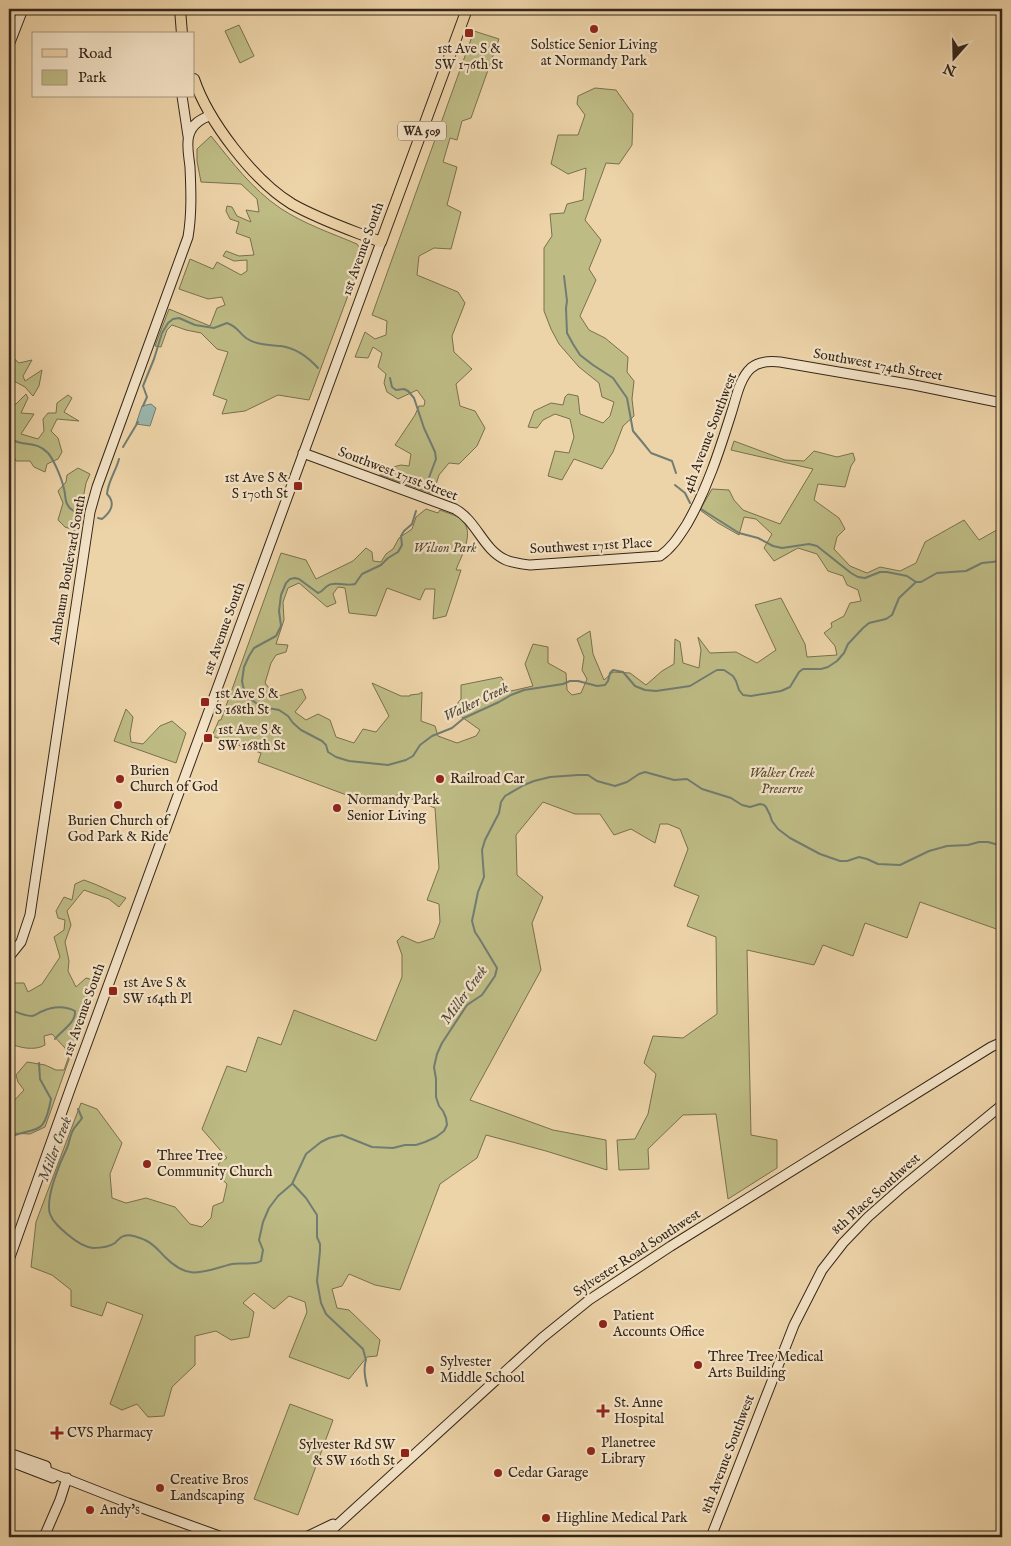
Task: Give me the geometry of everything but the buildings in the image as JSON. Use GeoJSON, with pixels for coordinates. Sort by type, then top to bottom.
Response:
{"type":"FeatureCollection","features":[{"type":"Feature","properties":{"kind":"main road"},"geometry":{"type":"LineString","coordinates":[[180,9],[182,32]]}},
{"type":"Feature","properties":{"kind":"main road","name":"1st Avenue South"},"geometry":{"type":"LineString","coordinates":[[381,242],[467,9]]}},
{"type":"Feature","properties":{"kind":"main road"},"geometry":{"type":"LineString","coordinates":[[195,83],[211,115],[233,148],[249,168],[269,186],[291,203],[316,216],[381,242]]}},
{"type":"Feature","properties":{"kind":"street"},"geometry":{"type":"LineString","coordinates":[[9,45],[23,9]]}},
{"type":"Feature","properties":{"kind":"street","name":"Ambaum Boulevard South"},"geometry":{"type":"LineString","coordinates":[[9,957],[21,942],[30,915],[90,512],[100,478],[146,350],[168,297],[188,237],[192,200],[188,136],[182,98]]}},
{"type":"Feature","properties":{"kind":"street"},"geometry":{"type":"LineString","coordinates":[[188,136],[194,126],[202,119],[211,115]]}},
{"type":"Feature","properties":{"kind":"street","name":"1st Avenue South"},"geometry":{"type":"LineString","coordinates":[[9,1260],[75,1075],[381,242]]}},
{"type":"Feature","properties":{"kind":"street","name":"Southwest 174th Street"},"geometry":{"type":"LineString","coordinates":[[751,368],[759,363],[768,361],[780,362],[1002,402]]}},
{"type":"Feature","properties":{"kind":"street","name":"4th Avenue Southwest"},"geometry":{"type":"LineString","coordinates":[[660,556],[667,551],[680,535],[695,510],[715,465],[740,386],[751,368]]}},
{"type":"Feature","properties":{"kind":"street","name":"Southwest 171st Street"},"geometry":{"type":"LineString","coordinates":[[304,453],[450,507],[462,513],[477,530]]}},
{"type":"Feature","properties":{"kind":"street","name":"Southwest 171st Place"},"geometry":{"type":"LineString","coordinates":[[477,530],[494,552],[506,560],[520,564],[660,556]]}},
{"type":"Feature","properties":{"kind":"street","name":"Sylvester Road Southwest"},"geometry":{"type":"LineString","coordinates":[[324,1537],[542,1338],[589,1300],[655,1256],[877,1117],[991,1046],[1002,1042]]}},
{"type":"Feature","properties":{"kind":"street","name":"8th Place Southwest"},"geometry":{"type":"LineString","coordinates":[[794,1325],[822,1270],[842,1242],[902,1186],[1002,1105]]}},
{"type":"Feature","properties":{"kind":"street","name":"8th Avenue Southwest"},"geometry":{"type":"LineString","coordinates":[[711,1537],[794,1325]]}},
{"type":"Feature","properties":{"kind":"street"},"geometry":{"type":"LineString","coordinates":[[9,1452],[80,1478],[88,1487]]}},
{"type":"Feature","properties":{"kind":"street"},"geometry":{"type":"LineString","coordinates":[[9,1461],[88,1487],[222,1537]]}},
{"type":"Feature","properties":{"kind":"street"},"geometry":{"type":"LineString","coordinates":[[41,1465],[67,1481]]}},
{"type":"Feature","properties":{"kind":"street"},"geometry":{"type":"LineString","coordinates":[[44,1537],[67,1481]]}},
{"type":"Feature","properties":{"kind":"street"},"geometry":{"type":"LineString","coordinates":[[306,1537],[344,1518]]}},
{"type":"Feature","properties":{"kind":"green space"},"geometry":{"type":"Polygon","coordinates":[[[239,25],[254,56],[240,63],[225,31],[239,25]]]}},
{"type":"Feature","properties":{"kind":"green space"},"geometry":{"type":"Polygon","coordinates":[[[474,31],[499,39],[471,118],[462,121],[457,140],[450,138],[443,162],[457,167],[447,205],[461,212],[451,249],[434,248],[419,256],[417,275],[458,292],[465,303],[452,336],[454,352],[472,369],[456,384],[460,406],[475,411],[485,428],[477,446],[459,464],[449,463],[439,475],[433,494],[380,475],[381,470],[401,465],[409,466],[411,454],[395,445],[419,406],[424,406],[425,401],[417,390],[398,399],[387,392],[384,383],[386,374],[378,367],[382,353],[373,347],[368,358],[355,357],[365,332],[375,339],[386,335],[387,321],[372,315],[474,31]]]}},
{"type":"Feature","properties":{"kind":"green space"},"geometry":{"type":"Polygon","coordinates":[[[595,88],[616,90],[633,114],[632,145],[619,164],[606,163],[585,220],[601,240],[589,269],[596,280],[580,316],[589,330],[605,338],[628,357],[627,372],[634,381],[632,399],[634,416],[623,426],[613,452],[602,469],[574,459],[562,480],[548,476],[555,451],[569,453],[574,437],[570,419],[555,414],[543,420],[537,428],[528,427],[534,411],[551,403],[563,405],[568,394],[578,396],[580,414],[603,423],[610,416],[614,402],[602,397],[599,383],[579,367],[559,344],[544,311],[544,248],[552,236],[550,214],[564,213],[567,204],[583,200],[586,168],[568,174],[551,164],[558,135],[578,135],[585,115],[577,104],[578,96],[595,88]]]}},
{"type":"Feature","properties":{"kind":"green space"},"geometry":{"type":"Polygon","coordinates":[[[211,136],[243,175],[270,201],[298,219],[357,244],[361,250],[362,258],[309,400],[278,395],[245,411],[222,414],[227,400],[213,395],[228,352],[217,349],[201,333],[172,325],[167,330],[161,347],[155,346],[169,309],[210,326],[217,308],[225,305],[222,297],[208,299],[179,289],[190,259],[213,269],[217,262],[241,275],[247,271],[247,260],[234,261],[223,256],[226,251],[239,256],[254,255],[250,238],[236,233],[239,222],[230,219],[226,211],[227,206],[232,207],[237,216],[251,222],[246,210],[259,212],[257,199],[241,184],[201,182],[197,149],[211,136]]]}},
{"type":"Feature","properties":{"kind":"green space"},"geometry":{"type":"Polygon","coordinates":[[[9,336],[11,337],[10,355],[19,363],[32,360],[23,376],[25,381],[42,370],[39,386],[33,396],[25,387],[14,381],[9,386],[9,336]]]}},
{"type":"Feature","properties":{"kind":"green space"},"geometry":{"type":"Polygon","coordinates":[[[26,394],[28,398],[21,413],[34,414],[21,434],[38,439],[44,431],[43,419],[48,413],[56,413],[57,403],[68,395],[72,398],[64,412],[79,421],[57,419],[51,431],[58,438],[62,452],[58,459],[47,464],[45,472],[34,467],[30,461],[16,461],[9,449],[9,407],[16,404],[26,394]]]}},
{"type":"Feature","properties":{"kind":"green space"},"geometry":{"type":"Polygon","coordinates":[[[734,441],[785,460],[804,461],[814,451],[837,457],[853,453],[855,460],[851,466],[845,487],[818,484],[814,500],[839,518],[845,529],[837,537],[834,549],[850,566],[867,573],[880,567],[900,571],[916,563],[925,542],[964,520],[979,540],[1002,527],[1002,931],[920,902],[907,938],[865,923],[853,956],[823,945],[814,965],[747,950],[751,1135],[777,1140],[777,1168],[728,1199],[716,1114],[683,1115],[648,1149],[649,1169],[619,1170],[617,1140],[635,1139],[648,1114],[656,1074],[644,1063],[653,1036],[683,1038],[717,1014],[716,937],[687,926],[699,896],[674,886],[688,849],[680,829],[668,824],[660,824],[655,843],[631,829],[614,835],[600,814],[575,814],[543,802],[516,835],[517,875],[543,897],[532,923],[541,970],[470,1100],[553,1130],[606,1140],[607,1170],[486,1135],[477,1158],[440,1184],[400,1290],[375,1285],[349,1274],[342,1286],[332,1289],[337,1308],[349,1310],[380,1340],[377,1356],[367,1357],[349,1379],[289,1357],[307,1312],[305,1302],[289,1296],[274,1309],[254,1293],[243,1303],[254,1312],[249,1337],[231,1340],[216,1331],[195,1336],[195,1365],[172,1387],[164,1416],[148,1417],[137,1404],[122,1410],[110,1404],[143,1315],[107,1302],[102,1316],[71,1306],[71,1290],[52,1275],[31,1267],[36,1222],[81,1103],[97,1109],[122,1143],[110,1174],[112,1198],[126,1203],[146,1198],[175,1207],[190,1224],[202,1227],[211,1218],[213,1206],[223,1202],[227,1184],[216,1174],[219,1163],[227,1158],[202,1129],[227,1066],[246,1072],[258,1037],[281,1045],[294,1010],[376,1041],[402,977],[402,955],[397,941],[402,936],[418,943],[434,938],[440,922],[439,904],[427,900],[439,868],[435,808],[399,794],[376,806],[258,762],[261,753],[212,736],[219,720],[221,720],[281,553],[306,560],[316,579],[353,561],[366,548],[372,552],[373,561],[381,562],[386,554],[393,549],[399,538],[412,529],[416,517],[426,509],[438,513],[440,510],[454,515],[465,524],[467,530],[466,544],[456,570],[461,570],[446,616],[433,619],[435,589],[425,589],[420,600],[387,588],[376,616],[349,613],[345,588],[338,587],[333,594],[336,603],[327,607],[299,583],[288,588],[283,602],[284,620],[276,644],[288,645],[286,652],[276,655],[271,663],[265,683],[276,697],[302,689],[306,698],[295,712],[306,720],[318,714],[330,720],[336,737],[354,743],[363,729],[376,732],[389,716],[372,683],[401,696],[410,696],[422,692],[421,721],[435,726],[438,736],[457,743],[476,736],[480,730],[452,710],[461,699],[461,685],[501,677],[511,691],[533,686],[525,664],[533,644],[548,647],[548,663],[566,673],[567,690],[572,695],[581,693],[587,679],[582,670],[584,657],[577,639],[590,631],[593,654],[604,680],[613,672],[630,673],[646,685],[662,671],[674,664],[675,639],[680,642],[683,663],[699,668],[701,650],[698,637],[710,653],[736,652],[757,663],[776,650],[755,605],[781,598],[805,644],[807,657],[837,655],[835,646],[824,633],[832,627],[831,623],[844,616],[850,603],[861,601],[858,590],[847,585],[843,576],[828,571],[817,554],[798,548],[774,561],[764,548],[772,534],[756,519],[744,517],[739,535],[700,510],[712,489],[729,490],[734,500],[743,510],[780,524],[813,469],[731,450],[734,441]]]}},
{"type":"Feature","properties":{"kind":"green space"},"geometry":{"type":"Polygon","coordinates":[[[78,468],[90,474],[86,483],[77,531],[65,527],[58,520],[63,503],[58,491],[66,482],[67,475],[78,468]]]}},
{"type":"Feature","properties":{"kind":"green space"},"geometry":{"type":"Polygon","coordinates":[[[126,709],[133,717],[130,734],[131,742],[143,744],[160,726],[172,721],[186,733],[176,763],[114,741],[126,709]]]}},
{"type":"Feature","properties":{"kind":"green space"},"geometry":{"type":"Polygon","coordinates":[[[84,880],[126,898],[119,907],[109,899],[84,890],[67,911],[71,925],[65,942],[69,961],[68,971],[76,987],[86,978],[97,981],[45,1127],[30,1134],[11,1133],[9,1137],[9,1111],[13,1108],[11,1104],[24,1090],[18,1082],[16,1075],[27,1062],[45,1065],[56,1070],[64,1070],[69,1056],[65,1048],[52,1034],[44,1036],[45,1045],[37,1048],[22,1047],[9,1043],[9,979],[10,983],[24,983],[28,992],[42,984],[60,957],[54,937],[64,930],[65,920],[58,918],[56,911],[64,897],[72,900],[75,884],[84,880]]]}},
{"type":"Feature","properties":{"kind":"green space"},"geometry":{"type":"Polygon","coordinates":[[[290,1404],[333,1420],[298,1515],[254,1499],[290,1404]]]}},
{"type":"Feature","properties":{"kind":"water"},"geometry":{"type":"Polygon","coordinates":[[[151,404],[156,408],[150,426],[136,424],[142,406],[151,404]]]}},
{"type":"Feature","properties":{"kind":"waterway"},"geometry":{"type":"LineString","coordinates":[[564,276],[567,301],[567,333],[573,344],[580,355],[613,378],[627,398],[633,431],[651,453],[672,461],[676,473]]}},
{"type":"Feature","properties":{"kind":"waterway","name":"Walker Creek"},"geometry":{"type":"LineString","coordinates":[[143,406],[147,397],[143,386],[162,333],[173,319],[179,318],[195,325],[214,328],[227,323],[254,342],[286,347],[296,351],[318,368]]}},
{"type":"Feature","properties":{"kind":"waterway","name":"Walker Creek"},"geometry":{"type":"LineString","coordinates":[[390,378],[392,387],[396,390],[404,389],[414,398],[424,428],[435,452],[436,459],[425,488]]}},
{"type":"Feature","properties":{"kind":"waterway","name":"Walker Creek"},"geometry":{"type":"LineString","coordinates":[[123,447],[138,422]]}},
{"type":"Feature","properties":{"kind":"waterway","name":"Walker Creek"},"geometry":{"type":"LineString","coordinates":[[9,437],[18,442],[38,446],[48,453],[60,475],[67,505],[79,514]]}},
{"type":"Feature","properties":{"kind":"waterway","name":"Walker Creek"},"geometry":{"type":"LineString","coordinates":[[98,518],[102,519],[111,507],[110,497],[107,494],[110,480],[119,459]]}},
{"type":"Feature","properties":{"kind":"waterway"},"geometry":{"type":"LineString","coordinates":[[675,485],[685,493],[690,503]]}},
{"type":"Feature","properties":{"kind":"waterway"},"geometry":{"type":"LineString","coordinates":[[701,509],[739,533],[758,538],[773,546],[782,548],[809,544],[817,546],[858,577],[865,578],[880,572],[887,572],[907,576],[916,582]]}},
{"type":"Feature","properties":{"kind":"waterway","name":"Walker Creek"},"geometry":{"type":"LineString","coordinates":[[416,511],[412,524],[401,536],[402,545],[398,552],[381,565],[362,574],[355,584],[330,584],[318,593],[299,579],[290,579],[286,583],[281,595],[279,611],[281,626],[276,636],[254,648],[244,667],[242,681],[246,696],[263,707],[279,710],[288,716],[301,730],[322,741],[326,745],[328,752],[349,761],[388,765],[406,760],[413,756],[420,745],[432,736],[452,728],[464,718],[511,695],[524,690],[563,684],[570,681],[597,686],[605,685],[613,670],[623,672],[635,686],[645,690],[656,691],[690,686],[717,670],[724,670],[733,676],[743,695],[751,696],[781,691],[790,687],[803,669],[821,669],[837,661],[844,653],[848,644],[863,628],[869,623],[886,619],[892,615],[899,598],[916,582],[921,582],[937,573],[966,571],[982,563],[1002,561]]}},
{"type":"Feature","properties":{"kind":"waterway","name":"Miller Creek"},"geometry":{"type":"LineString","coordinates":[[78,1109],[82,1118],[72,1132],[54,1180],[49,1207],[51,1217],[67,1234],[82,1245],[93,1248],[110,1245],[126,1235],[135,1236],[151,1244],[174,1265],[190,1272],[205,1271],[239,1263],[251,1264],[261,1261],[263,1250],[259,1240],[263,1222],[269,1208],[278,1196],[292,1184],[306,1154],[321,1142],[342,1135],[372,1147],[393,1148],[416,1145],[436,1137],[444,1131],[447,1125],[446,1118],[436,1097],[434,1067],[437,1054],[467,1005],[482,995],[495,976],[497,968],[475,932],[472,921],[478,892],[484,877],[482,850],[499,813],[501,802],[505,796],[524,785],[550,777],[588,775],[597,781],[615,786],[645,772],[674,780],[687,779],[702,789],[731,798],[742,805],[750,807],[760,804],[764,805],[778,829],[790,838],[820,854],[840,861],[859,857],[878,864],[900,865],[929,851],[947,846],[968,845],[979,842],[988,842],[1002,846]]}},
{"type":"Feature","properties":{"kind":"waterway","name":"Miller Creek"},"geometry":{"type":"LineString","coordinates":[[9,1009],[23,1015],[32,1016],[55,1007],[64,1007],[75,1011],[71,1023],[55,1039]]}},
{"type":"Feature","properties":{"kind":"waterway"},"geometry":{"type":"LineString","coordinates":[[9,1137],[39,1128],[46,1119],[51,1099],[40,1079],[39,1063]]}},
{"type":"Feature","properties":{"kind":"waterway"},"geometry":{"type":"LineString","coordinates":[[293,1184],[306,1198],[317,1215],[317,1237],[320,1244],[317,1281],[321,1303],[326,1314],[363,1349],[366,1360],[364,1370],[367,1386]]}},
{"type":"Feature","properties":{"kind":"place","name":"Solstice Senior Living at Normandy Park"},"geometry":{"type":"Point","coordinates":[594,29]}},
{"type":"Feature","properties":{"kind":"place","name":"1st Ave S & SW 176th St"},"geometry":{"type":"Point","coordinates":[469,33]}},
{"type":"Feature","properties":{"kind":"place","name":"1st Ave S & S 170th St"},"geometry":{"type":"Point","coordinates":[298,486]}},
{"type":"Feature","properties":{"kind":"place","name":"1st Ave S & S 168th St"},"geometry":{"type":"Point","coordinates":[205,702]}},
{"type":"Feature","properties":{"kind":"place","name":"1st Ave S & SW 168th St"},"geometry":{"type":"Point","coordinates":[208,738]}},
{"type":"Feature","properties":{"kind":"place","name":"Burien Church of God"},"geometry":{"type":"Point","coordinates":[120,779]}},
{"type":"Feature","properties":{"kind":"place","name":"Railroad Car"},"geometry":{"type":"Point","coordinates":[440,779]}},
{"type":"Feature","properties":{"kind":"place","name":"Burien Church of God Park & Ride"},"geometry":{"type":"Point","coordinates":[118,805]}},
{"type":"Feature","properties":{"kind":"place","name":"Normandy Park Senior Living"},"geometry":{"type":"Point","coordinates":[337,808]}},
{"type":"Feature","properties":{"kind":"place","name":"1st Ave S & SW 164th Pl"},"geometry":{"type":"Point","coordinates":[113,991]}},
{"type":"Feature","properties":{"kind":"place","name":"Three Tree Community Church"},"geometry":{"type":"Point","coordinates":[147,1164]}},
{"type":"Feature","properties":{"kind":"place","name":"Patient Accounts Office"},"geometry":{"type":"Point","coordinates":[603,1324]}},
{"type":"Feature","properties":{"kind":"place","name":"Three Tree Medical Arts Building"},"geometry":{"type":"Point","coordinates":[698,1365]}},
{"type":"Feature","properties":{"kind":"place","name":"Sylvester Middle School"},"geometry":{"type":"Point","coordinates":[430,1370]}},
{"type":"Feature","properties":{"kind":"place","name":"St. Anne Hospital"},"geometry":{"type":"Point","coordinates":[603,1411]}},
{"type":"Feature","properties":{"kind":"place","name":"CVS Pharmacy"},"geometry":{"type":"Point","coordinates":[57,1433]}},
{"type":"Feature","properties":{"kind":"place","name":"Planetree Library"},"geometry":{"type":"Point","coordinates":[591,1451]}},
{"type":"Feature","properties":{"kind":"place","name":"Sylvester Rd SW & SW 160th St"},"geometry":{"type":"Point","coordinates":[405,1453]}},
{"type":"Feature","properties":{"kind":"place","name":"Cedar Garage"},"geometry":{"type":"Point","coordinates":[498,1473]}},
{"type":"Feature","properties":{"kind":"place","name":"Creative Bros Landscaping"},"geometry":{"type":"Point","coordinates":[160,1488]}},
{"type":"Feature","properties":{"kind":"place","name":"Andy's"},"geometry":{"type":"Point","coordinates":[90,1510]}},
{"type":"Feature","properties":{"kind":"place","name":"Highline Medical Park"},"geometry":{"type":"Point","coordinates":[546,1518]}},
{"type":"Feature","properties":{"kind":"park label","name":"Wilson Park"},"geometry":{"type":"Point","coordinates":[445,548]}},
{"type":"Feature","properties":{"kind":"park label","name":"Walker Creek Preserve"},"geometry":{"type":"Point","coordinates":[782,782]}}]}
